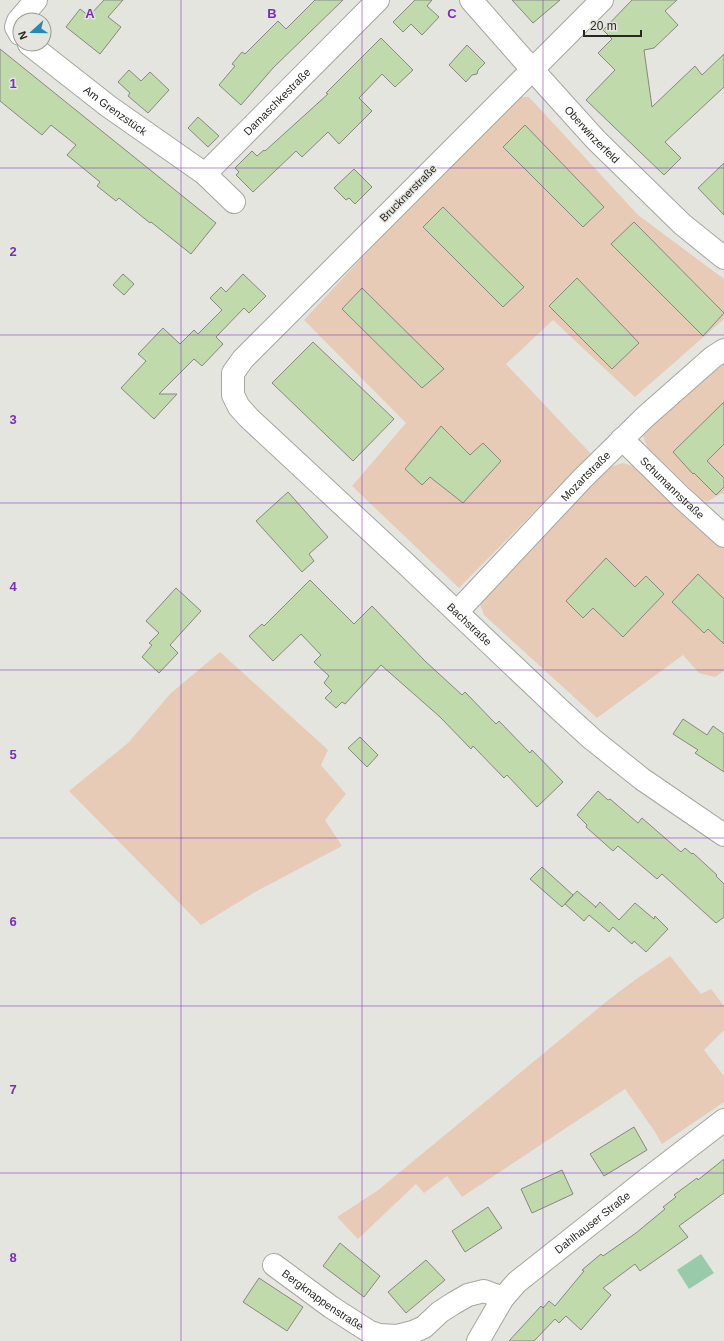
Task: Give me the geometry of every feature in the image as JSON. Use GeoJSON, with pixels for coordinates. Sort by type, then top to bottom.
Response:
{"type":"FeatureCollection","features":[{"type":"Feature","properties":{"kind":"street"},"geometry":{"type":"LineString","coordinates":[[26,12],[36,0]]}},
{"type":"Feature","properties":{"kind":"street","name":"Damaschkestraße"},"geometry":{"type":"LineString","coordinates":[[205,174],[378,0]]}},
{"type":"Feature","properties":{"kind":"street","name":"Oberwinzerfeld"},"geometry":{"type":"LineString","coordinates":[[471,0],[596,140],[671,214],[696,237],[724,258]]}},
{"type":"Feature","properties":{"kind":"street","name":"Brucknerstraße"},"geometry":{"type":"LineString","coordinates":[[233,395],[233,373],[243,359],[602,0]]}},
{"type":"Feature","properties":{"kind":"street","name":"Am Grenzstück"},"geometry":{"type":"LineString","coordinates":[[40,52],[108,106],[205,174]]}},
{"type":"Feature","properties":{"kind":"street"},"geometry":{"type":"LineString","coordinates":[[205,174],[234,202]]}},
{"type":"Feature","properties":{"kind":"street","name":"Mozartstraße"},"geometry":{"type":"LineString","coordinates":[[456,612],[622,439],[679,386],[713,357],[724,350]]}},
{"type":"Feature","properties":{"kind":"street","name":"Bachstraße"},"geometry":{"type":"LineString","coordinates":[[233,395],[239,407],[249,418],[559,709],[608,752],[642,779],[724,835]]}},
{"type":"Feature","properties":{"kind":"street","name":"Schumannstraße"},"geometry":{"type":"LineString","coordinates":[[622,439],[681,497],[724,536]]}},
{"type":"Feature","properties":{"kind":"street","name":"Dahlhauser Straße"},"geometry":{"type":"LineString","coordinates":[[478,1341],[503,1298],[516,1282],[724,1120]]}},
{"type":"Feature","properties":{"kind":"street","name":"Bergknappenstraße"},"geometry":{"type":"LineString","coordinates":[[274,1265],[331,1307],[370,1332],[379,1335],[397,1336],[413,1332],[424,1327],[454,1302],[468,1295],[484,1291],[503,1298]]}},
{"type":"Feature","properties":{"kind":"shaded area"},"geometry":{"type":"Polygon","coordinates":[[[519,97],[529,97],[638,215],[724,279],[724,319],[635,397],[553,320],[506,364],[591,454],[459,588],[352,486],[406,423],[304,320],[406,210],[519,97]]]}},
{"type":"Feature","properties":{"kind":"shaded area"},"geometry":{"type":"Polygon","coordinates":[[[724,364],[724,494],[722,493],[707,502],[701,499],[647,447],[641,430],[694,386],[724,364]]]}},
{"type":"Feature","properties":{"kind":"shaded area"},"geometry":{"type":"Polygon","coordinates":[[[623,463],[636,467],[724,548],[724,671],[715,677],[699,673],[683,655],[597,718],[484,615],[480,604],[607,468],[623,463]]]}},
{"type":"Feature","properties":{"kind":"shaded area"},"geometry":{"type":"Polygon","coordinates":[[[220,652],[328,750],[321,765],[346,794],[325,820],[342,846],[257,891],[201,925],[69,791],[128,743],[171,693],[220,652]]]}},
{"type":"Feature","properties":{"kind":"shaded area"},"geometry":{"type":"Polygon","coordinates":[[[670,956],[701,994],[711,989],[724,1006],[724,1030],[704,1050],[724,1076],[724,1102],[662,1144],[625,1089],[462,1197],[447,1176],[424,1193],[416,1184],[358,1239],[337,1217],[377,1191],[607,1001],[670,956]]]}},
{"type":"Feature","properties":{"kind":"shaded area"},"geometry":{"type":"Polygon","coordinates":[[[701,1254],[714,1273],[689,1289],[677,1270],[701,1254]]]}},
{"type":"Feature","properties":{"kind":"building"},"geometry":{"type":"Polygon","coordinates":[[[104,0],[123,0],[108,17],[121,27],[100,54],[66,27],[80,9],[89,16],[104,0]]]}},
{"type":"Feature","properties":{"kind":"building"},"geometry":{"type":"Polygon","coordinates":[[[315,0],[343,0],[273,68],[241,105],[219,85],[235,66],[232,64],[242,52],[245,54],[278,21],[286,29],[315,0]]]}},
{"type":"Feature","properties":{"kind":"building"},"geometry":{"type":"Polygon","coordinates":[[[415,0],[432,0],[427,6],[439,17],[422,35],[411,24],[403,32],[393,22],[415,0]]]}},
{"type":"Feature","properties":{"kind":"building"},"geometry":{"type":"Polygon","coordinates":[[[512,0],[560,0],[533,23],[512,0]]]}},
{"type":"Feature","properties":{"kind":"building"},"geometry":{"type":"Polygon","coordinates":[[[632,0],[677,0],[665,11],[678,25],[654,48],[644,50],[652,107],[695,66],[702,75],[724,54],[724,87],[665,142],[681,158],[664,175],[586,100],[615,70],[598,53],[612,39],[603,30],[632,0]]]}},
{"type":"Feature","properties":{"kind":"building"},"geometry":{"type":"Polygon","coordinates":[[[381,38],[413,70],[395,87],[382,74],[359,98],[372,111],[339,144],[328,132],[302,157],[296,151],[253,192],[236,175],[239,172],[235,168],[252,151],[257,156],[264,150],[265,151],[328,94],[326,93],[381,38]]]}},
{"type":"Feature","properties":{"kind":"building"},"geometry":{"type":"Polygon","coordinates":[[[467,45],[485,63],[478,70],[477,74],[472,75],[466,82],[449,65],[467,45]]]}},
{"type":"Feature","properties":{"kind":"building"},"geometry":{"type":"Polygon","coordinates":[[[0,49],[216,223],[191,254],[119,198],[116,201],[97,186],[100,182],[67,155],[76,145],[51,125],[42,135],[0,101],[0,49]]]}},
{"type":"Feature","properties":{"kind":"building"},"geometry":{"type":"Polygon","coordinates":[[[129,70],[141,81],[150,72],[169,90],[148,113],[128,96],[130,93],[118,82],[129,70]]]}},
{"type":"Feature","properties":{"kind":"building"},"geometry":{"type":"Polygon","coordinates":[[[198,117],[219,136],[208,147],[188,128],[198,117]]]}},
{"type":"Feature","properties":{"kind":"building"},"geometry":{"type":"Polygon","coordinates":[[[525,125],[604,207],[583,227],[503,147],[525,125]]]}},
{"type":"Feature","properties":{"kind":"building"},"geometry":{"type":"Polygon","coordinates":[[[724,163],[724,215],[698,188],[724,163]]]}},
{"type":"Feature","properties":{"kind":"building"},"geometry":{"type":"Polygon","coordinates":[[[354,169],[372,187],[355,204],[349,198],[346,200],[334,188],[354,169]]]}},
{"type":"Feature","properties":{"kind":"building"},"geometry":{"type":"Polygon","coordinates":[[[443,207],[524,287],[503,307],[423,227],[443,207]]]}},
{"type":"Feature","properties":{"kind":"building"},"geometry":{"type":"Polygon","coordinates":[[[634,222],[724,313],[703,336],[611,244],[634,222]]]}},
{"type":"Feature","properties":{"kind":"building"},"geometry":{"type":"Polygon","coordinates":[[[123,274],[134,284],[124,295],[113,285],[123,274]]]}},
{"type":"Feature","properties":{"kind":"building"},"geometry":{"type":"Polygon","coordinates":[[[243,274],[266,296],[249,313],[244,308],[216,337],[223,344],[202,366],[194,359],[159,394],[177,394],[154,419],[121,388],[146,361],[138,354],[163,328],[180,344],[194,330],[198,334],[222,310],[210,298],[221,287],[226,292],[243,274]]]}},
{"type":"Feature","properties":{"kind":"building"},"geometry":{"type":"Polygon","coordinates":[[[577,278],[639,343],[612,369],[549,306],[577,278]]]}},
{"type":"Feature","properties":{"kind":"building"},"geometry":{"type":"Polygon","coordinates":[[[362,288],[444,369],[422,388],[342,309],[362,288]]]}},
{"type":"Feature","properties":{"kind":"building"},"geometry":{"type":"Polygon","coordinates":[[[313,342],[394,419],[353,461],[272,383],[313,342]]]}},
{"type":"Feature","properties":{"kind":"building"},"geometry":{"type":"Polygon","coordinates":[[[724,402],[724,444],[707,461],[724,478],[724,487],[716,495],[694,473],[693,474],[673,452],[724,402]]]}},
{"type":"Feature","properties":{"kind":"building"},"geometry":{"type":"Polygon","coordinates":[[[441,426],[470,455],[483,443],[501,461],[463,503],[430,477],[422,485],[405,469],[441,426]]]}},
{"type":"Feature","properties":{"kind":"building"},"geometry":{"type":"Polygon","coordinates":[[[288,492],[328,537],[309,554],[314,561],[302,572],[256,521],[288,492]]]}},
{"type":"Feature","properties":{"kind":"building"},"geometry":{"type":"Polygon","coordinates":[[[606,558],[635,587],[646,576],[664,594],[623,637],[593,608],[583,618],[566,601],[606,558]]]}},
{"type":"Feature","properties":{"kind":"building"},"geometry":{"type":"Polygon","coordinates":[[[698,574],[724,599],[724,644],[708,629],[704,633],[672,602],[698,574]]]}},
{"type":"Feature","properties":{"kind":"building"},"geometry":{"type":"Polygon","coordinates":[[[310,580],[354,624],[372,606],[425,661],[462,695],[465,692],[496,724],[499,721],[530,753],[532,750],[563,782],[537,807],[507,775],[504,778],[473,746],[471,749],[440,717],[381,665],[345,704],[342,702],[336,708],[325,698],[332,691],[324,683],[329,676],[314,662],[321,655],[301,634],[273,661],[249,636],[262,624],[264,626],[310,580]]]}},
{"type":"Feature","properties":{"kind":"building"},"geometry":{"type":"Polygon","coordinates":[[[176,588],[201,611],[170,645],[178,653],[159,673],[142,657],[152,645],[149,643],[159,633],[146,621],[176,588]]]}},
{"type":"Feature","properties":{"kind":"building"},"geometry":{"type":"Polygon","coordinates":[[[683,719],[707,735],[713,726],[724,734],[724,772],[695,753],[698,750],[673,734],[683,719]]]}},
{"type":"Feature","properties":{"kind":"building"},"geometry":{"type":"Polygon","coordinates":[[[360,737],[378,755],[367,767],[348,748],[360,737]]]}},
{"type":"Feature","properties":{"kind":"building"},"geometry":{"type":"Polygon","coordinates":[[[598,791],[608,800],[610,799],[638,823],[642,818],[681,852],[685,848],[692,854],[693,853],[717,875],[716,876],[724,884],[724,917],[716,923],[662,874],[657,879],[618,846],[613,851],[586,827],[587,825],[577,815],[598,791]]]}},
{"type":"Feature","properties":{"kind":"building"},"geometry":{"type":"Polygon","coordinates":[[[542,867],[573,895],[562,907],[530,879],[542,867]]]}},
{"type":"Feature","properties":{"kind":"building"},"geometry":{"type":"Polygon","coordinates":[[[577,891],[596,907],[600,902],[619,920],[635,903],[654,919],[655,916],[668,929],[646,952],[634,941],[632,944],[613,927],[609,932],[589,915],[584,921],[565,904],[577,891]]]}},
{"type":"Feature","properties":{"kind":"building"},"geometry":{"type":"Polygon","coordinates":[[[634,1127],[647,1150],[604,1176],[590,1154],[634,1127]]]}},
{"type":"Feature","properties":{"kind":"building"},"geometry":{"type":"Polygon","coordinates":[[[724,1159],[724,1193],[679,1226],[688,1237],[640,1271],[635,1264],[603,1288],[611,1295],[581,1330],[566,1316],[559,1323],[555,1319],[534,1341],[509,1341],[541,1306],[543,1308],[549,1301],[555,1306],[584,1271],[582,1270],[601,1254],[603,1256],[636,1233],[665,1209],[663,1207],[676,1197],[674,1195],[697,1178],[698,1180],[724,1159]]]}},
{"type":"Feature","properties":{"kind":"building"},"geometry":{"type":"Polygon","coordinates":[[[562,1170],[573,1194],[532,1213],[521,1189],[562,1170]]]}},
{"type":"Feature","properties":{"kind":"building"},"geometry":{"type":"Polygon","coordinates":[[[488,1207],[502,1228],[465,1252],[452,1231],[488,1207]]]}},
{"type":"Feature","properties":{"kind":"building"},"geometry":{"type":"Polygon","coordinates":[[[340,1243],[380,1276],[364,1297],[323,1266],[340,1243]]]}},
{"type":"Feature","properties":{"kind":"building"},"geometry":{"type":"Polygon","coordinates":[[[426,1260],[445,1280],[406,1313],[388,1292],[426,1260]]]}},
{"type":"Feature","properties":{"kind":"building"},"geometry":{"type":"Polygon","coordinates":[[[259,1278],[303,1307],[287,1331],[243,1302],[259,1278]]]}}]}
